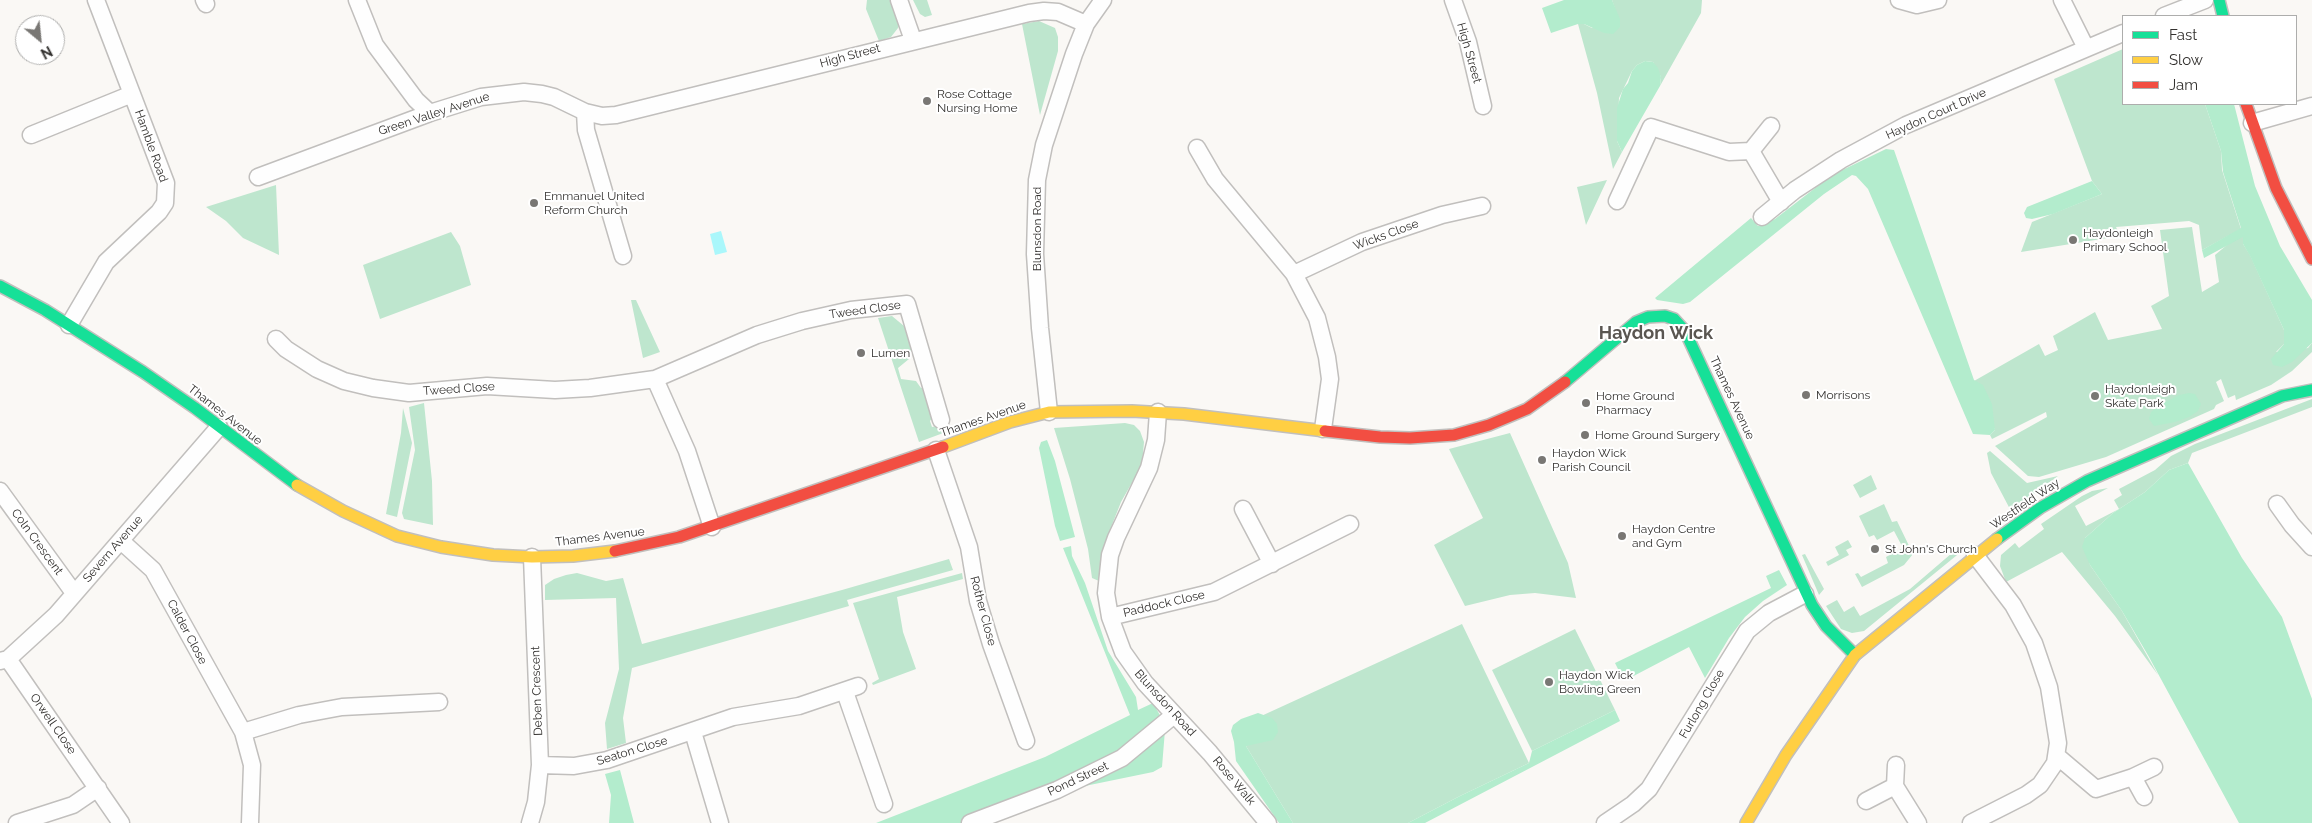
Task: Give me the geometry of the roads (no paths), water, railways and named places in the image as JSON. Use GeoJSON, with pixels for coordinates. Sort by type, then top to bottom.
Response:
{"type":"FeatureCollection","features":[{"type":"Feature","properties":{"kind":"street","name":"Hamble Road"},"geometry":{"type":"LineString","coordinates":[[69,326],[106,262],[147,224],[165,202],[166,183],[96,0]]}},
{"type":"Feature","properties":{"kind":"street"},"geometry":{"type":"LineString","coordinates":[[358,0],[379,52],[416,100],[430,113]]}},
{"type":"Feature","properties":{"kind":"street"},"geometry":{"type":"LineString","coordinates":[[899,0],[913,40]]}},
{"type":"Feature","properties":{"kind":"street"},"geometry":{"type":"LineString","coordinates":[[1086,24],[1103,0]]}},
{"type":"Feature","properties":{"kind":"street","name":"High Street"},"geometry":{"type":"LineString","coordinates":[[1453,0],[1468,42],[1482,106]]}},
{"type":"Feature","properties":{"kind":"street"},"geometry":{"type":"LineString","coordinates":[[1899,0],[1917,4],[1938,0]]}},
{"type":"Feature","properties":{"kind":"street"},"geometry":{"type":"LineString","coordinates":[[2062,0],[2086,48]]}},
{"type":"Feature","properties":{"kind":"street"},"geometry":{"type":"LineString","coordinates":[[2167,15],[2205,0]]}},
{"type":"Feature","properties":{"kind":"street"},"geometry":{"type":"LineString","coordinates":[[2219,0],[2223,15]]}},
{"type":"Feature","properties":{"kind":"street","name":"High Street"},"geometry":{"type":"LineString","coordinates":[[585,112],[602,116],[616,115],[913,40],[1044,11],[1058,12],[1086,24]]}},
{"type":"Feature","properties":{"kind":"street","name":"Blunsdon Road"},"geometry":{"type":"LineString","coordinates":[[1049,412],[1040,328],[1035,254],[1036,189],[1046,139],[1086,24]]}},
{"type":"Feature","properties":{"kind":"street","name":"Haydon Court Drive"},"geometry":{"type":"LineString","coordinates":[[1762,218],[1781,202],[1841,160],[1906,125],[2122,33]]}},
{"type":"Feature","properties":{"kind":"street","name":"Green Valley Avenue"},"geometry":{"type":"LineString","coordinates":[[258,177],[430,113],[481,97],[524,92],[554,97],[585,112]]}},
{"type":"Feature","properties":{"kind":"street"},"geometry":{"type":"LineString","coordinates":[[31,135],[132,94]]}},
{"type":"Feature","properties":{"kind":"street"},"geometry":{"type":"LineString","coordinates":[[2246,105],[2281,200],[2312,259]]}},
{"type":"Feature","properties":{"kind":"street"},"geometry":{"type":"LineString","coordinates":[[2252,123],[2312,106]]}},
{"type":"Feature","properties":{"kind":"street"},"geometry":{"type":"LineString","coordinates":[[585,112],[586,130],[623,256]]}},
{"type":"Feature","properties":{"kind":"street"},"geometry":{"type":"LineString","coordinates":[[1617,200],[1651,127],[1730,152],[1751,151],[1771,126]]}},
{"type":"Feature","properties":{"kind":"street"},"geometry":{"type":"LineString","coordinates":[[1198,148],[1215,179],[1294,274],[1312,305],[1327,357],[1330,379],[1323,429]]}},
{"type":"Feature","properties":{"kind":"street"},"geometry":{"type":"LineString","coordinates":[[1751,151],[1781,202]]}},
{"type":"Feature","properties":{"kind":"street","name":"Wicks Close"},"geometry":{"type":"LineString","coordinates":[[1294,274],[1362,242],[1442,215],[1482,206]]}},
{"type":"Feature","properties":{"kind":"street","name":"Thames Avenue"},"geometry":{"type":"LineString","coordinates":[[0,286],[69,326],[180,397],[293,483],[343,511],[397,536],[472,552],[532,557],[573,556],[612,552],[663,542],[936,450],[1010,422],[1049,412],[1158,412],[1323,429],[1380,437],[1410,438],[1454,435],[1517,415],[1540,400],[1636,322],[1653,316],[1670,317],[1685,331],[1805,594],[1826,626],[1855,655]]}},
{"type":"Feature","properties":{"kind":"street","name":"Tweed Close"},"geometry":{"type":"LineString","coordinates":[[276,339],[301,359],[344,381],[391,391],[409,393],[487,386],[555,390],[590,388],[654,379],[757,335],[802,321],[851,310],[907,304],[941,420]]}},
{"type":"Feature","properties":{"kind":"street","name":"Westfield Way"},"geometry":{"type":"LineString","coordinates":[[2282,396],[2304,378]]}},
{"type":"Feature","properties":{"kind":"street"},"geometry":{"type":"LineString","coordinates":[[654,379],[687,450],[712,527]]}},
{"type":"Feature","properties":{"kind":"street","name":"Westfield Way"},"geometry":{"type":"LineString","coordinates":[[1746,823],[1786,755],[1855,655],[1975,554],[2040,508],[2087,481],[2282,396],[2312,390]]}},
{"type":"Feature","properties":{"kind":"street","name":"Blunsdon Road"},"geometry":{"type":"LineString","coordinates":[[1158,412],[1156,440],[1149,468],[1116,538],[1110,556],[1106,593],[1110,617],[1123,652],[1174,715],[1198,740]]}},
{"type":"Feature","properties":{"kind":"street","name":"Severn Avenue"},"geometry":{"type":"LineString","coordinates":[[4,660],[37,635],[219,427]]}},
{"type":"Feature","properties":{"kind":"street","name":"Rother Close"},"geometry":{"type":"LineString","coordinates":[[936,450],[969,547],[978,601],[1026,741]]}},
{"type":"Feature","properties":{"kind":"street","name":"Coln Crescent"},"geometry":{"type":"LineString","coordinates":[[0,491],[74,593]]}},
{"type":"Feature","properties":{"kind":"street"},"geometry":{"type":"LineString","coordinates":[[2276,505],[2312,547]]}},
{"type":"Feature","properties":{"kind":"street"},"geometry":{"type":"LineString","coordinates":[[1243,510],[1272,564]]}},
{"type":"Feature","properties":{"kind":"street","name":"Paddock Close"},"geometry":{"type":"LineString","coordinates":[[1110,617],[1198,598],[1226,587],[1350,524]]}},
{"type":"Feature","properties":{"kind":"street","name":"Calder Close"},"geometry":{"type":"LineString","coordinates":[[121,541],[153,570],[243,732],[252,765],[250,823]]}},
{"type":"Feature","properties":{"kind":"street"},"geometry":{"type":"LineString","coordinates":[[1971,823],[2033,790],[2046,779],[2056,756],[2058,743],[2053,706],[2040,656],[2013,605],[1975,554]]}},
{"type":"Feature","properties":{"kind":"street","name":"Deben Crescent"},"geometry":{"type":"LineString","coordinates":[[530,823],[536,802],[540,765],[532,557]]}},
{"type":"Feature","properties":{"kind":"street","name":"Furlong Close"},"geometry":{"type":"LineString","coordinates":[[1605,823],[1633,804],[1649,788],[1747,630],[1769,613],[1805,594]]}},
{"type":"Feature","properties":{"kind":"street","name":"Orwell Close"},"geometry":{"type":"LineString","coordinates":[[4,660],[98,788],[121,823]]}},
{"type":"Feature","properties":{"kind":"street","name":"Seaton Close"},"geometry":{"type":"LineString","coordinates":[[540,765],[574,766],[607,760],[733,717],[799,706],[851,689],[884,804]]}},
{"type":"Feature","properties":{"kind":"street"},"geometry":{"type":"LineString","coordinates":[[243,732],[299,715],[342,707],[439,702]]}},
{"type":"Feature","properties":{"kind":"street","name":"Pond Street"},"geometry":{"type":"LineString","coordinates":[[970,823],[1058,790],[1122,758],[1174,715]]}},
{"type":"Feature","properties":{"kind":"street"},"geometry":{"type":"LineString","coordinates":[[693,732],[720,823]]}},
{"type":"Feature","properties":{"kind":"street","name":"Rose Walk"},"geometry":{"type":"LineString","coordinates":[[1198,740],[1242,789],[1268,823]]}},
{"type":"Feature","properties":{"kind":"street"},"geometry":{"type":"LineString","coordinates":[[2056,756],[2096,789],[2133,777],[2154,767]]}},
{"type":"Feature","properties":{"kind":"street"},"geometry":{"type":"LineString","coordinates":[[1896,766],[1895,786],[1918,823]]}},
{"type":"Feature","properties":{"kind":"street"},"geometry":{"type":"LineString","coordinates":[[2133,777],[2144,796]]}},
{"type":"Feature","properties":{"kind":"street"},"geometry":{"type":"LineString","coordinates":[[1866,801],[1895,786]]}},
{"type":"Feature","properties":{"kind":"street"},"geometry":{"type":"LineString","coordinates":[[17,823],[73,805],[98,788]]}},
{"type":"Feature","properties":{"kind":"water"},"geometry":{"type":"Polygon","coordinates":[[[721,231],[727,252],[715,255],[710,234],[721,231]]]}},
{"type":"Feature","properties":{"kind":"place","name":"Rose Cottage Nursing Home"},"geometry":{"type":"Point","coordinates":[927,101]}},
{"type":"Feature","properties":{"kind":"place","name":"Emmanuel United Reform Church"},"geometry":{"type":"Point","coordinates":[534,203]}},
{"type":"Feature","properties":{"kind":"place","name":"Haydonleigh Primary School"},"geometry":{"type":"Point","coordinates":[2073,240]}},
{"type":"Feature","properties":{"kind":"place","name":"Lumen"},"geometry":{"type":"Point","coordinates":[861,353]}},
{"type":"Feature","properties":{"kind":"place","name":"Morrisons"},"geometry":{"type":"Point","coordinates":[1806,395]}},
{"type":"Feature","properties":{"kind":"place","name":"Haydonleigh Skate Park"},"geometry":{"type":"Point","coordinates":[2095,396]}},
{"type":"Feature","properties":{"kind":"place","name":"Home Ground Pharmacy"},"geometry":{"type":"Point","coordinates":[1586,403]}},
{"type":"Feature","properties":{"kind":"place","name":"Home Ground Surgery"},"geometry":{"type":"Point","coordinates":[1585,435]}},
{"type":"Feature","properties":{"kind":"place","name":"Haydon Wick Parish Council"},"geometry":{"type":"Point","coordinates":[1542,460]}},
{"type":"Feature","properties":{"kind":"place","name":"Haydon Centre and Gym"},"geometry":{"type":"Point","coordinates":[1622,536]}},
{"type":"Feature","properties":{"kind":"place","name":"St John's Church"},"geometry":{"type":"Point","coordinates":[1875,549]}},
{"type":"Feature","properties":{"kind":"place","name":"Haydon Wick Bowling Green"},"geometry":{"type":"Point","coordinates":[1549,682]}},
{"type":"Feature","properties":{"kind":"district","name":"Haydon Wick"},"geometry":{"type":"Point","coordinates":[1656,334]}}]}
